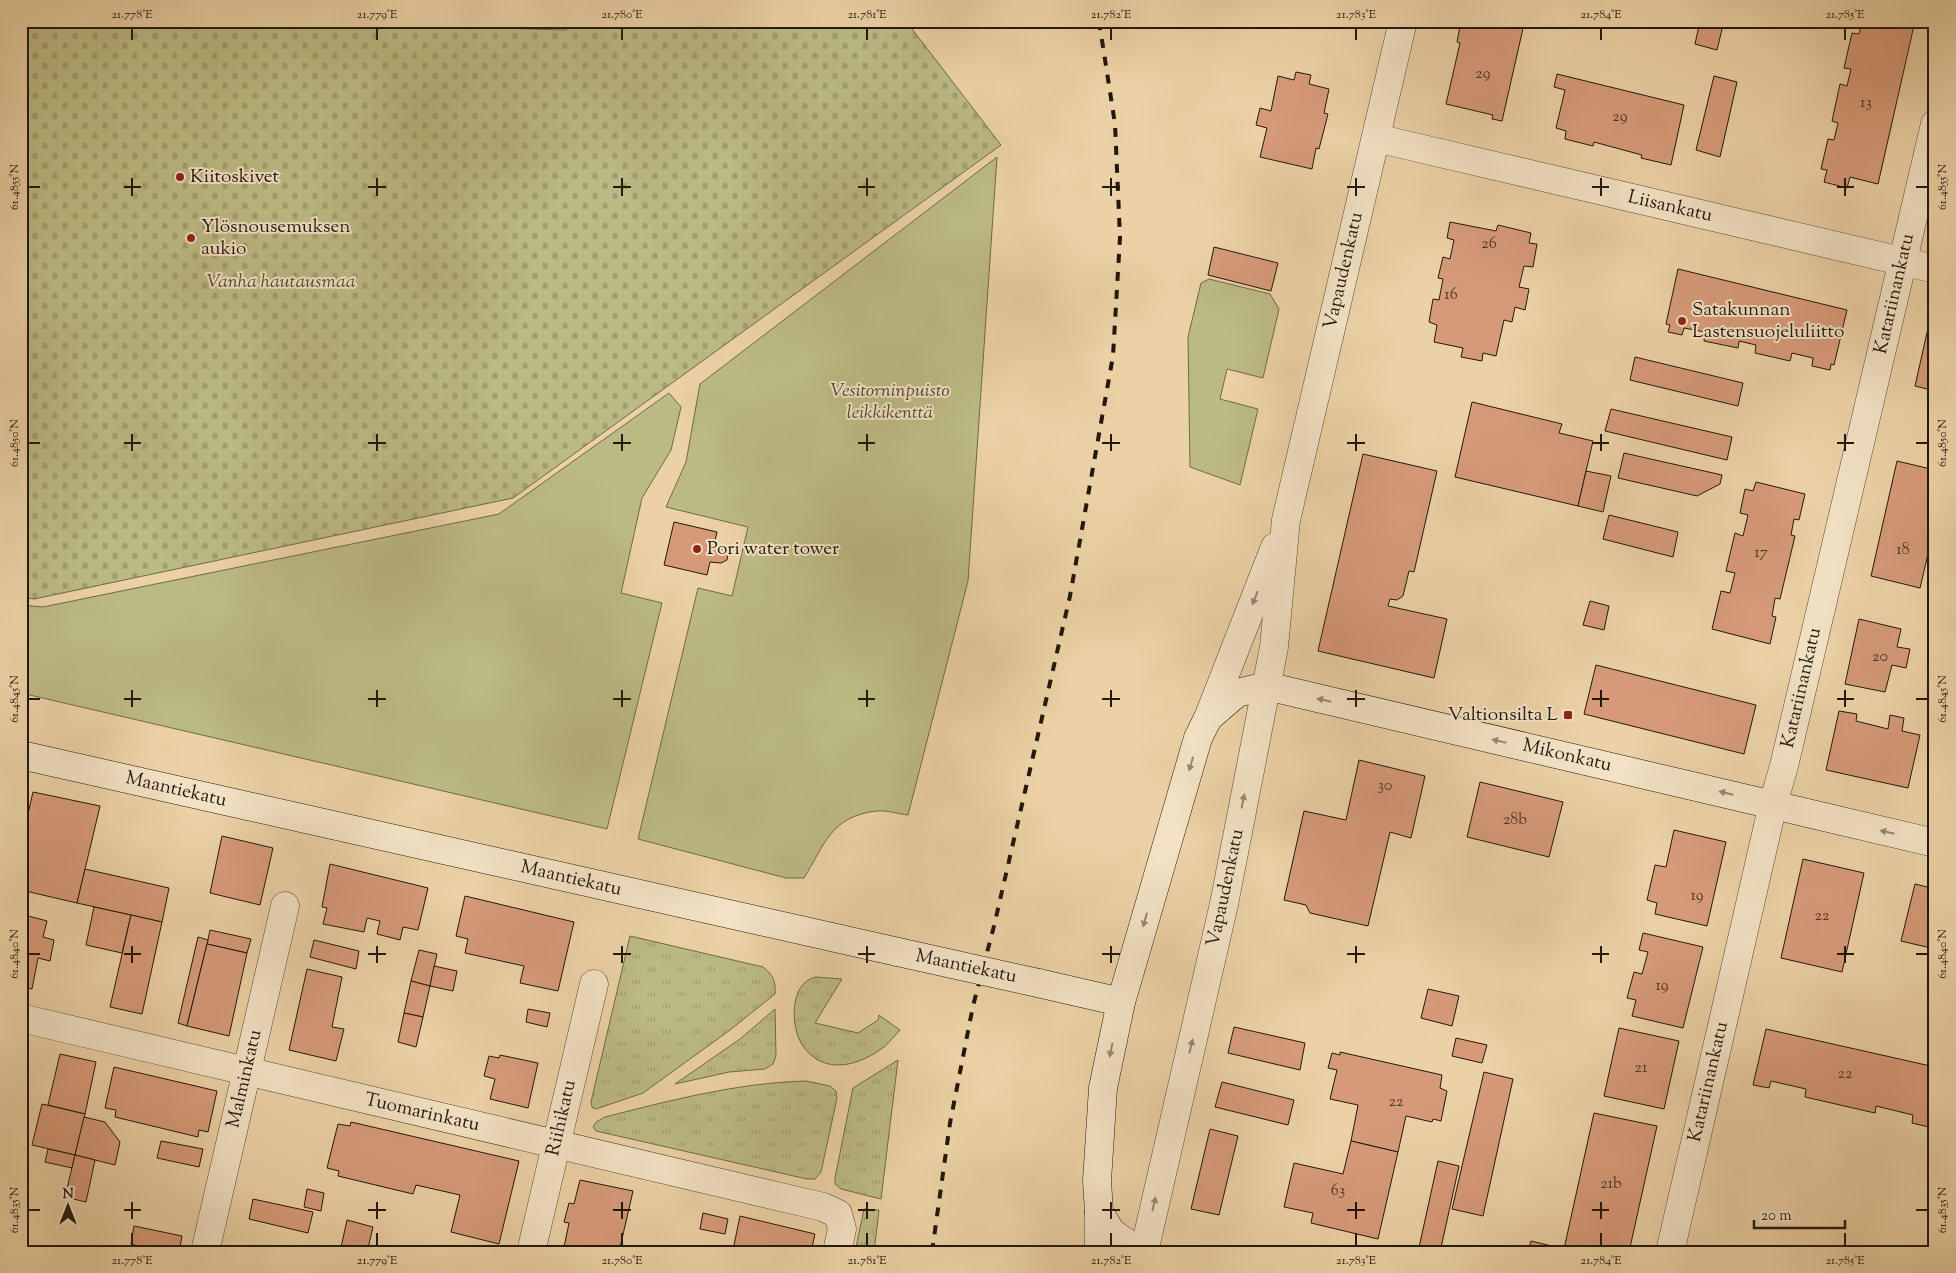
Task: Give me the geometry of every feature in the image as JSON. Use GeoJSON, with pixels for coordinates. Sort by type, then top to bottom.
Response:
{"type":"FeatureCollection","features":[{"type":"Feature","properties":{"kind":"street","name":"Vapaudenkatu"},"geometry":{"type":"LineString","coordinates":[[1144,1252],[1224,904],[1274,647],[1286,520],[1403,21]]}},
{"type":"Feature","properties":{"kind":"street","name":"Katariinankatu"},"geometry":{"type":"LineString","coordinates":[[1670,1252],[1773,804],[1784,766],[1935,124]]}},
{"type":"Feature","properties":{"kind":"street","name":"Liisankatu"},"geometry":{"type":"LineString","coordinates":[[1376,138],[1935,269]]}},
{"type":"Feature","properties":{"kind":"street","name":"Vapaudenkatu"},"geometry":{"type":"LineString","coordinates":[[1099,1252],[1100,1212],[1097,1181],[1103,1088],[1121,1002],[1198,738],[1208,718],[1286,520]]}},
{"type":"Feature","properties":{"kind":"street","name":"Mikonkatu"},"geometry":{"type":"LineString","coordinates":[[1208,718],[1238,693],[1266,686],[1935,843]]}},
{"type":"Feature","properties":{"kind":"street","name":"Maantiekatu"},"geometry":{"type":"LineString","coordinates":[[21,755],[1121,1002]]}},
{"type":"Feature","properties":{"kind":"street","name":"Malminkatu"},"geometry":{"type":"LineString","coordinates":[[205,1252],[285,906]]}},
{"type":"Feature","properties":{"kind":"street","name":"Riihikatu"},"geometry":{"type":"LineString","coordinates":[[531,1252],[594,984]]}},
{"type":"Feature","properties":{"kind":"street","name":"Tuomarinkatu"},"geometry":{"type":"LineString","coordinates":[[21,1018],[823,1207],[838,1214],[842,1229],[837,1252]]}},
{"type":"Feature","properties":{"kind":"street"},"geometry":{"type":"LineString","coordinates":[[1100,1212],[1111,1232],[1144,1252]]}},
{"type":"Feature","properties":{"kind":"green space","name":"Vanha hautausmaa"},"geometry":{"type":"Polygon","coordinates":[[[21,21],[260,21],[564,30],[589,21],[906,21],[1001,145],[513,498],[34,599],[21,597],[21,21]]]}},
{"type":"Feature","properties":{"kind":"green space","name":"Vesitorninpuisto leikkikenttä"},"geometry":{"type":"Polygon","coordinates":[[[997,157],[968,581],[908,815],[877,811],[862,814],[839,825],[824,843],[804,878],[786,878],[638,839],[698,588],[732,596],[748,527],[666,507],[686,462],[700,384],[997,157]]]}},
{"type":"Feature","properties":{"kind":"green space"},"geometry":{"type":"Polygon","coordinates":[[[1209,279],[1270,294],[1279,309],[1263,378],[1227,369],[1220,399],[1258,409],[1240,485],[1190,467],[1188,337],[1201,283],[1209,279]]]}},
{"type":"Feature","properties":{"kind":"green space"},"geometry":{"type":"Polygon","coordinates":[[[669,393],[681,407],[671,450],[642,498],[621,593],[662,603],[607,829],[21,693],[21,605],[43,607],[499,514],[669,393]]]}},
{"type":"Feature","properties":{"kind":"green space"},"geometry":{"type":"Polygon","coordinates":[[[630,936],[763,967],[773,979],[775,994],[730,1030],[643,1093],[596,1109],[592,1107],[591,1102],[630,936]]]}},
{"type":"Feature","properties":{"kind":"green space"},"geometry":{"type":"Polygon","coordinates":[[[816,977],[842,979],[815,1023],[858,1033],[878,1020],[879,1015],[900,1030],[884,1047],[874,1054],[853,1063],[831,1065],[811,1055],[799,1038],[794,1018],[794,1007],[801,987],[807,981],[816,977]]]}},
{"type":"Feature","properties":{"kind":"green space"},"geometry":{"type":"Polygon","coordinates":[[[775,1009],[776,1056],[773,1064],[765,1069],[729,1072],[675,1084],[740,1039],[775,1009]]]}},
{"type":"Feature","properties":{"kind":"green space"},"geometry":{"type":"Polygon","coordinates":[[[898,1060],[881,1199],[841,1189],[835,1184],[835,1178],[853,1088],[898,1060]]]}},
{"type":"Feature","properties":{"kind":"green space"},"geometry":{"type":"Polygon","coordinates":[[[806,1081],[830,1086],[836,1091],[837,1098],[821,1172],[815,1179],[807,1179],[596,1131],[593,1127],[596,1122],[605,1117],[680,1099],[755,1085],[806,1081]]]}},
{"type":"Feature","properties":{"kind":"green space"},"geometry":{"type":"Polygon","coordinates":[[[864,1209],[879,1210],[874,1252],[855,1252],[864,1209]]]}},
{"type":"Feature","properties":{"kind":"building"},"geometry":{"type":"Polygon","coordinates":[[[1461,21],[1513,21],[1524,24],[1502,121],[1492,119],[1493,115],[1446,104],[1460,43],[1457,42],[1461,21]]]}},
{"type":"Feature","properties":{"kind":"building"},"geometry":{"type":"Polygon","coordinates":[[[1700,21],[1724,21],[1717,50],[1695,44],[1700,21]]]}},
{"type":"Feature","properties":{"kind":"building"},"geometry":{"type":"Polygon","coordinates":[[[1862,21],[1915,21],[1878,184],[1850,177],[1847,188],[1824,182],[1827,170],[1821,169],[1828,139],[1834,140],[1838,123],[1832,121],[1840,84],[1847,86],[1851,69],[1844,68],[1852,33],[1859,34],[1862,21]]]}},
{"type":"Feature","properties":{"kind":"building"},"geometry":{"type":"Polygon","coordinates":[[[1296,72],[1311,75],[1309,84],[1329,89],[1324,113],[1328,114],[1319,149],[1316,148],[1312,169],[1260,157],[1267,128],[1256,125],[1260,108],[1271,111],[1278,76],[1294,80],[1296,72]]]}},
{"type":"Feature","properties":{"kind":"building"},"geometry":{"type":"Polygon","coordinates":[[[1557,74],[1684,105],[1671,165],[1641,158],[1642,155],[1594,142],[1593,146],[1565,139],[1566,131],[1556,128],[1565,90],[1554,87],[1557,74]]]}},
{"type":"Feature","properties":{"kind":"building"},"geometry":{"type":"Polygon","coordinates":[[[1714,76],[1737,82],[1720,157],[1696,150],[1714,76]]]}},
{"type":"Feature","properties":{"kind":"building"},"geometry":{"type":"Polygon","coordinates":[[[1450,222],[1496,231],[1498,225],[1531,233],[1529,243],[1537,244],[1533,267],[1524,266],[1519,287],[1529,289],[1525,310],[1515,307],[1512,322],[1504,320],[1496,356],[1483,353],[1482,361],[1461,357],[1463,348],[1434,342],[1437,325],[1429,322],[1433,299],[1439,300],[1443,279],[1438,278],[1443,257],[1450,259],[1454,240],[1447,238],[1450,222]]]}},
{"type":"Feature","properties":{"kind":"building"},"geometry":{"type":"Polygon","coordinates":[[[1214,247],[1278,263],[1271,291],[1208,275],[1214,247]]]}},
{"type":"Feature","properties":{"kind":"building"},"geometry":{"type":"Polygon","coordinates":[[[1678,269],[1847,310],[1834,365],[1831,364],[1830,370],[1812,366],[1813,358],[1792,353],[1790,361],[1755,353],[1756,345],[1739,341],[1738,348],[1704,341],[1705,332],[1684,328],[1682,335],[1668,332],[1670,325],[1666,324],[1678,269]]]}},
{"type":"Feature","properties":{"kind":"building"},"geometry":{"type":"Polygon","coordinates":[[[1931,315],[1935,316],[1935,391],[1915,386],[1931,315]]]}},
{"type":"Feature","properties":{"kind":"building"},"geometry":{"type":"Polygon","coordinates":[[[1635,357],[1743,383],[1738,406],[1630,380],[1635,357]]]}},
{"type":"Feature","properties":{"kind":"building"},"geometry":{"type":"Polygon","coordinates":[[[1472,402],[1562,424],[1559,433],[1593,441],[1578,506],[1455,477],[1472,402]]]}},
{"type":"Feature","properties":{"kind":"building"},"geometry":{"type":"Polygon","coordinates":[[[1611,409],[1732,437],[1727,460],[1605,431],[1611,409]]]}},
{"type":"Feature","properties":{"kind":"building"},"geometry":{"type":"Polygon","coordinates":[[[1624,453],[1722,475],[1720,484],[1697,496],[1618,478],[1624,453]]]}},
{"type":"Feature","properties":{"kind":"building"},"geometry":{"type":"Polygon","coordinates":[[[1363,454],[1437,471],[1414,572],[1409,571],[1403,596],[1397,600],[1390,599],[1388,606],[1447,619],[1434,678],[1318,651],[1363,454]]]}},
{"type":"Feature","properties":{"kind":"building"},"geometry":{"type":"Polygon","coordinates":[[[1897,461],[1935,470],[1935,524],[1920,588],[1871,576],[1897,461]]]}},
{"type":"Feature","properties":{"kind":"building"},"geometry":{"type":"Polygon","coordinates":[[[1586,471],[1611,476],[1603,512],[1578,506],[1586,471]]]}},
{"type":"Feature","properties":{"kind":"building"},"geometry":{"type":"Polygon","coordinates":[[[1756,482],[1805,494],[1799,520],[1794,519],[1791,535],[1795,536],[1780,599],[1775,598],[1772,616],[1776,617],[1770,644],[1712,629],[1721,591],[1730,593],[1735,573],[1726,571],[1735,533],[1743,536],[1748,515],[1740,513],[1745,489],[1753,491],[1756,482]]]}},
{"type":"Feature","properties":{"kind":"building"},"geometry":{"type":"Polygon","coordinates":[[[1609,515],[1678,532],[1673,557],[1603,539],[1609,515]]]}},
{"type":"Feature","properties":{"kind":"building","name":"Pori water tower"},"geometry":{"type":"Polygon","coordinates":[[[674,522],[717,532],[714,545],[725,548],[728,554],[727,560],[721,563],[710,562],[707,575],[664,565],[674,522]]]}},
{"type":"Feature","properties":{"kind":"building"},"geometry":{"type":"Polygon","coordinates":[[[1590,601],[1609,606],[1604,630],[1583,625],[1590,601]]]}},
{"type":"Feature","properties":{"kind":"building"},"geometry":{"type":"Polygon","coordinates":[[[1859,619],[1901,629],[1897,647],[1910,649],[1906,668],[1892,665],[1885,692],[1845,684],[1859,619]]]}},
{"type":"Feature","properties":{"kind":"building"},"geometry":{"type":"Polygon","coordinates":[[[1596,665],[1756,705],[1744,754],[1584,714],[1596,665]]]}},
{"type":"Feature","properties":{"kind":"building"},"geometry":{"type":"Polygon","coordinates":[[[1839,711],[1857,714],[1856,721],[1888,729],[1890,715],[1904,718],[1902,731],[1920,735],[1908,788],[1826,770],[1839,711]]]}},
{"type":"Feature","properties":{"kind":"building"},"geometry":{"type":"Polygon","coordinates":[[[1359,760],[1425,776],[1411,838],[1390,832],[1368,926],[1310,913],[1306,905],[1284,900],[1304,811],[1346,820],[1359,760]]]}},
{"type":"Feature","properties":{"kind":"building"},"geometry":{"type":"Polygon","coordinates":[[[1480,782],[1563,802],[1549,857],[1467,837],[1480,782]]]}},
{"type":"Feature","properties":{"kind":"building"},"geometry":{"type":"Polygon","coordinates":[[[33,792],[100,806],[77,903],[21,890],[21,844],[33,792]]]}},
{"type":"Feature","properties":{"kind":"building"},"geometry":{"type":"Polygon","coordinates":[[[1674,830],[1726,842],[1707,926],[1655,914],[1657,903],[1647,900],[1655,865],[1666,867],[1674,830]]]}},
{"type":"Feature","properties":{"kind":"building"},"geometry":{"type":"Polygon","coordinates":[[[222,836],[273,848],[260,905],[210,893],[222,836]]]}},
{"type":"Feature","properties":{"kind":"building"},"geometry":{"type":"Polygon","coordinates":[[[1803,859],[1864,873],[1842,972],[1781,958],[1803,859]]]}},
{"type":"Feature","properties":{"kind":"building"},"geometry":{"type":"Polygon","coordinates":[[[330,864],[428,888],[418,930],[403,927],[400,940],[377,934],[380,921],[367,918],[364,932],[323,924],[327,908],[322,907],[330,864]]]}},
{"type":"Feature","properties":{"kind":"building"},"geometry":{"type":"Polygon","coordinates":[[[85,869],[169,888],[162,922],[77,903],[85,869]]]}},
{"type":"Feature","properties":{"kind":"building"},"geometry":{"type":"Polygon","coordinates":[[[1915,884],[1935,889],[1935,949],[1901,941],[1915,884]]]}},
{"type":"Feature","properties":{"kind":"building"},"geometry":{"type":"Polygon","coordinates":[[[465,896],[574,922],[558,991],[520,983],[524,966],[465,953],[468,939],[456,936],[465,896]]]}},
{"type":"Feature","properties":{"kind":"building"},"geometry":{"type":"Polygon","coordinates":[[[94,907],[131,915],[122,953],[86,945],[94,907]]]}},
{"type":"Feature","properties":{"kind":"building"},"geometry":{"type":"Polygon","coordinates":[[[21,914],[47,921],[43,937],[54,940],[50,961],[38,958],[32,989],[21,987],[21,914]]]}},
{"type":"Feature","properties":{"kind":"building"},"geometry":{"type":"Polygon","coordinates":[[[131,915],[162,922],[142,1014],[110,1007],[131,915]]]}},
{"type":"Feature","properties":{"kind":"building"},"geometry":{"type":"Polygon","coordinates":[[[210,930],[251,939],[247,953],[207,944],[210,930]]]}},
{"type":"Feature","properties":{"kind":"building"},"geometry":{"type":"Polygon","coordinates":[[[1643,933],[1703,947],[1683,1028],[1632,1016],[1636,1000],[1627,998],[1634,972],[1642,974],[1648,952],[1639,950],[1643,933]]]}},
{"type":"Feature","properties":{"kind":"building"},"geometry":{"type":"Polygon","coordinates":[[[198,937],[208,940],[187,1026],[178,1023],[198,937]]]}},
{"type":"Feature","properties":{"kind":"building"},"geometry":{"type":"Polygon","coordinates":[[[314,940],[359,951],[356,969],[310,957],[314,940]]]}},
{"type":"Feature","properties":{"kind":"building"},"geometry":{"type":"Polygon","coordinates":[[[207,944],[247,953],[229,1036],[187,1026],[207,944]]]}},
{"type":"Feature","properties":{"kind":"building"},"geometry":{"type":"Polygon","coordinates":[[[419,950],[437,954],[430,986],[411,981],[419,950]]]}},
{"type":"Feature","properties":{"kind":"building"},"geometry":{"type":"Polygon","coordinates":[[[434,966],[457,971],[453,991],[430,986],[434,966]]]}},
{"type":"Feature","properties":{"kind":"building"},"geometry":{"type":"Polygon","coordinates":[[[307,969],[342,977],[332,1027],[344,1029],[336,1061],[289,1050],[307,969]]]}},
{"type":"Feature","properties":{"kind":"building"},"geometry":{"type":"Polygon","coordinates":[[[411,981],[430,986],[423,1017],[404,1013],[411,981]]]}},
{"type":"Feature","properties":{"kind":"building"},"geometry":{"type":"Polygon","coordinates":[[[1428,989],[1459,996],[1452,1026],[1421,1018],[1428,989]]]}},
{"type":"Feature","properties":{"kind":"building"},"geometry":{"type":"Polygon","coordinates":[[[528,1009],[550,1013],[547,1027],[526,1022],[528,1009]]]}},
{"type":"Feature","properties":{"kind":"building"},"geometry":{"type":"Polygon","coordinates":[[[404,1013],[423,1017],[416,1047],[398,1042],[404,1013]]]}},
{"type":"Feature","properties":{"kind":"building"},"geometry":{"type":"Polygon","coordinates":[[[1234,1027],[1305,1043],[1300,1070],[1228,1053],[1234,1027]]]}},
{"type":"Feature","properties":{"kind":"building"},"geometry":{"type":"Polygon","coordinates":[[[1619,1028],[1679,1041],[1664,1109],[1604,1096],[1619,1028]]]}},
{"type":"Feature","properties":{"kind":"building"},"geometry":{"type":"Polygon","coordinates":[[[1766,1029],[1935,1067],[1933,1128],[1912,1123],[1913,1115],[1876,1106],[1875,1113],[1805,1097],[1806,1089],[1771,1081],[1769,1088],[1753,1085],[1766,1029]]]}},
{"type":"Feature","properties":{"kind":"building"},"geometry":{"type":"Polygon","coordinates":[[[1456,1038],[1487,1045],[1482,1063],[1452,1056],[1456,1038]]]}},
{"type":"Feature","properties":{"kind":"building"},"geometry":{"type":"Polygon","coordinates":[[[21,1041],[28,1043],[22,1071],[21,1070],[21,1041]]]}},
{"type":"Feature","properties":{"kind":"building"},"geometry":{"type":"Polygon","coordinates":[[[1340,1052],[1442,1075],[1440,1088],[1447,1091],[1441,1121],[1433,1119],[1432,1122],[1406,1116],[1398,1152],[1351,1141],[1358,1105],[1330,1099],[1337,1070],[1328,1068],[1332,1053],[1340,1055],[1340,1052]]]}},
{"type":"Feature","properties":{"kind":"building"},"geometry":{"type":"Polygon","coordinates":[[[60,1054],[96,1062],[85,1114],[48,1105],[60,1054]]]}},
{"type":"Feature","properties":{"kind":"building"},"geometry":{"type":"Polygon","coordinates":[[[500,1055],[538,1063],[528,1108],[490,1099],[495,1079],[484,1076],[489,1056],[499,1058],[500,1055]]]}},
{"type":"Feature","properties":{"kind":"building"},"geometry":{"type":"Polygon","coordinates":[[[114,1067],[217,1091],[208,1132],[199,1130],[198,1137],[115,1117],[116,1110],[105,1108],[114,1067]]]}},
{"type":"Feature","properties":{"kind":"building"},"geometry":{"type":"Polygon","coordinates":[[[1484,1072],[1513,1079],[1483,1216],[1452,1209],[1484,1072]]]}},
{"type":"Feature","properties":{"kind":"building"},"geometry":{"type":"Polygon","coordinates":[[[1222,1082],[1294,1100],[1288,1125],[1215,1107],[1222,1082]]]}},
{"type":"Feature","properties":{"kind":"building"},"geometry":{"type":"Polygon","coordinates":[[[42,1104],[85,1114],[75,1155],[32,1145],[42,1104]]]}},
{"type":"Feature","properties":{"kind":"building"},"geometry":{"type":"Polygon","coordinates":[[[1594,1113],[1657,1126],[1629,1252],[1528,1252],[1531,1241],[1564,1249],[1594,1113]]]}},
{"type":"Feature","properties":{"kind":"building"},"geometry":{"type":"Polygon","coordinates":[[[84,1117],[105,1122],[120,1142],[115,1165],[75,1155],[84,1117]]]}},
{"type":"Feature","properties":{"kind":"building"},"geometry":{"type":"Polygon","coordinates":[[[351,1122],[519,1161],[499,1244],[451,1232],[460,1195],[416,1185],[413,1194],[338,1176],[339,1171],[327,1168],[338,1124],[350,1126],[351,1122]]]}},
{"type":"Feature","properties":{"kind":"building"},"geometry":{"type":"Polygon","coordinates":[[[1210,1129],[1238,1136],[1219,1215],[1191,1209],[1210,1129]]]}},
{"type":"Feature","properties":{"kind":"building"},"geometry":{"type":"Polygon","coordinates":[[[161,1141],[203,1149],[199,1167],[157,1158],[161,1141]]]}},
{"type":"Feature","properties":{"kind":"building"},"geometry":{"type":"Polygon","coordinates":[[[1351,1141],[1398,1152],[1378,1239],[1311,1223],[1313,1213],[1284,1207],[1294,1163],[1343,1174],[1351,1141]]]}},
{"type":"Feature","properties":{"kind":"building"},"geometry":{"type":"Polygon","coordinates":[[[48,1149],[75,1155],[72,1168],[45,1162],[48,1149]]]}},
{"type":"Feature","properties":{"kind":"building"},"geometry":{"type":"Polygon","coordinates":[[[75,1155],[95,1160],[86,1202],[65,1197],[75,1155]]]}},
{"type":"Feature","properties":{"kind":"building"},"geometry":{"type":"Polygon","coordinates":[[[1438,1161],[1459,1166],[1440,1252],[1418,1252],[1438,1161]]]}},
{"type":"Feature","properties":{"kind":"building"},"geometry":{"type":"Polygon","coordinates":[[[580,1180],[633,1191],[619,1252],[563,1252],[569,1223],[564,1222],[569,1203],[574,1204],[580,1180]]]}},
{"type":"Feature","properties":{"kind":"building"},"geometry":{"type":"Polygon","coordinates":[[[307,1189],[324,1193],[321,1211],[304,1207],[307,1189]]]}},
{"type":"Feature","properties":{"kind":"building"},"geometry":{"type":"Polygon","coordinates":[[[253,1199],[313,1212],[308,1233],[249,1219],[253,1199]]]}},
{"type":"Feature","properties":{"kind":"building"},"geometry":{"type":"Polygon","coordinates":[[[703,1213],[728,1219],[725,1234],[700,1229],[703,1213]]]}},
{"type":"Feature","properties":{"kind":"building"},"geometry":{"type":"Polygon","coordinates":[[[740,1216],[815,1234],[811,1252],[739,1252],[733,1250],[740,1216]]]}},
{"type":"Feature","properties":{"kind":"building"},"geometry":{"type":"Polygon","coordinates":[[[347,1220],[373,1227],[367,1252],[340,1252],[347,1220]]]}},
{"type":"Feature","properties":{"kind":"building"},"geometry":{"type":"Polygon","coordinates":[[[134,1226],[182,1236],[179,1252],[136,1252],[138,1246],[131,1244],[134,1226]]]}},
{"type":"Feature","properties":{"kind":"railway"},"geometry":{"type":"LineString","coordinates":[[932,1252],[950,1123],[973,1006],[994,926],[1070,596],[1113,356],[1120,237],[1115,124],[1099,21]]}},
{"type":"Feature","properties":{"kind":"place","name":"Kiitoskivet"},"geometry":{"type":"Point","coordinates":[180,177]}},
{"type":"Feature","properties":{"kind":"place","name":"Ylösnousemuksen aukio"},"geometry":{"type":"Point","coordinates":[191,238]}},
{"type":"Feature","properties":{"kind":"place","name":"Satakunnan Lastensuojeluliitto"},"geometry":{"type":"Point","coordinates":[1682,321]}},
{"type":"Feature","properties":{"kind":"place","name":"Pori water tower"},"geometry":{"type":"Point","coordinates":[697,549]}},
{"type":"Feature","properties":{"kind":"place","name":"Valtionsilta L"},"geometry":{"type":"Point","coordinates":[1568,715]}}]}
